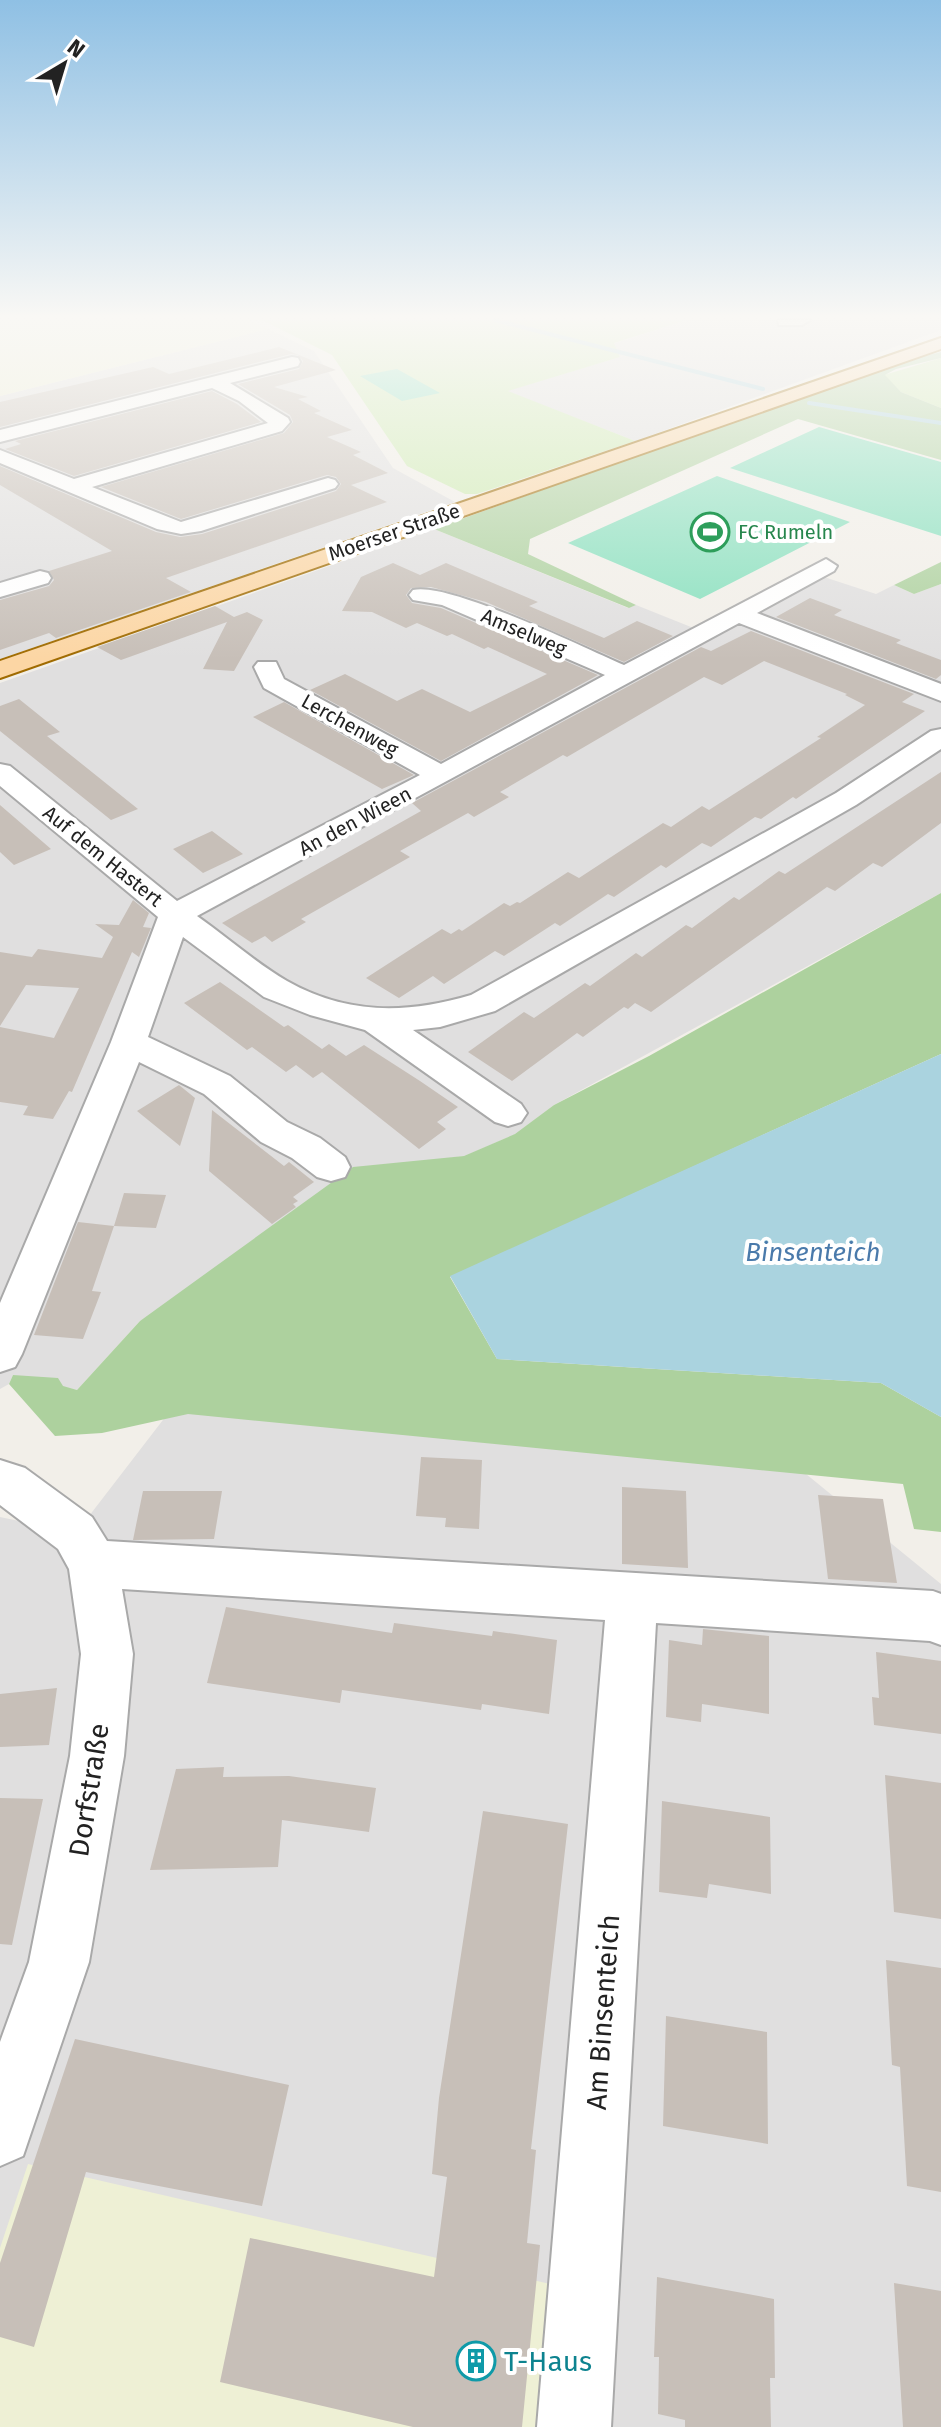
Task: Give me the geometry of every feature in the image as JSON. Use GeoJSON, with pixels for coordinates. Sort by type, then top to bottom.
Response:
{"type":"FeatureCollection","features":[{"type":"Feature","properties":{"kind":"main road","name":"Moerser Straße"},"geometry":{"type":"LineString","coordinates":[[0,670],[681,433]]}},
{"type":"Feature","properties":{"kind":"street"},"geometry":{"type":"LineString","coordinates":[[72,486],[253,433]]}},
{"type":"Feature","properties":{"kind":"street"},"geometry":{"type":"LineString","coordinates":[[0,456],[181,528],[201,525],[328,484]]}},
{"type":"Feature","properties":{"kind":"street","name":"An den Wieen"},"geometry":{"type":"LineString","coordinates":[[175,915],[826,566]]}},
{"type":"Feature","properties":{"kind":"street"},"geometry":{"type":"LineString","coordinates":[[0,590],[40,578]]}},
{"type":"Feature","properties":{"kind":"street","name":"Amselweg"},"geometry":{"type":"LineString","coordinates":[[421,595],[447,599],[626,675]]}},
{"type":"Feature","properties":{"kind":"street"},"geometry":{"type":"LineString","coordinates":[[738,614],[941,693]]}},
{"type":"Feature","properties":{"kind":"street","name":"Lerchenweg"},"geometry":{"type":"LineString","coordinates":[[267,667],[273,683],[441,775]]}},
{"type":"Feature","properties":{"kind":"street"},"geometry":{"type":"LineString","coordinates":[[377,1022],[440,1016],[483,1003],[846,799],[941,737]]}},
{"type":"Feature","properties":{"kind":"street","name":"Auf dem Hastert"},"geometry":{"type":"LineString","coordinates":[[0,772],[175,915],[129,1042],[0,1354]]}},
{"type":"Feature","properties":{"kind":"street"},"geometry":{"type":"LineString","coordinates":[[175,915],[276,989],[322,1007],[377,1022],[508,1113]]}},
{"type":"Feature","properties":{"kind":"street"},"geometry":{"type":"LineString","coordinates":[[129,1042],[217,1085],[274,1132],[306,1148],[331,1167]]}},
{"type":"Feature","properties":{"kind":"street","name":"Dorfstraße"},"geometry":{"type":"LineString","coordinates":[[0,1481],[18,1490],[75,1533],[93,1564],[107,1654],[97,1756],[59,1962],[0,2133]]}},
{"type":"Feature","properties":{"kind":"street"},"geometry":{"type":"LineString","coordinates":[[93,1564],[933,1616],[941,1620]]}},
{"type":"Feature","properties":{"kind":"street","name":"Am Binsenteich"},"geometry":{"type":"LineString","coordinates":[[574,2427],[632,1598]]}},
{"type":"Feature","properties":{"kind":"shaded area"},"geometry":{"type":"Polygon","coordinates":[[[0,433],[370,433],[393,468],[455,502],[0,659],[0,433]]]}},
{"type":"Feature","properties":{"kind":"shaded area"},"geometry":{"type":"Polygon","coordinates":[[[615,433],[656,433],[635,441],[615,433]]]}},
{"type":"Feature","properties":{"kind":"shaded area"},"geometry":{"type":"Polygon","coordinates":[[[434,529],[628,608],[636,605],[716,637],[824,577],[876,594],[894,585],[914,594],[941,584],[941,893],[554,1105],[516,1134],[465,1156],[418,1162],[140,1321],[77,1390],[13,1375],[9,1384],[0,1389],[0,683],[434,529]]]}},
{"type":"Feature","properties":{"kind":"shaded area"},"geometry":{"type":"Polygon","coordinates":[[[196,1377],[768,1443],[941,1584],[941,2427],[0,2427],[0,1517],[76,1533],[196,1377]]]}},
{"type":"Feature","properties":{"kind":"green space"},"geometry":{"type":"Polygon","coordinates":[[[385,433],[615,433],[635,441],[477,494],[465,494],[407,466],[385,433]]]}},
{"type":"Feature","properties":{"kind":"green space"},"geometry":{"type":"Polygon","coordinates":[[[699,433],[766,433],[530,539],[528,554],[636,605],[629,608],[434,529],[699,433]]]}},
{"type":"Feature","properties":{"kind":"green space"},"geometry":{"type":"Polygon","coordinates":[[[805,433],[841,433],[941,462],[941,536],[730,468],[805,433]]]}},
{"type":"Feature","properties":{"kind":"green space"},"geometry":{"type":"Polygon","coordinates":[[[848,433],[941,433],[941,460],[848,433]]]}},
{"type":"Feature","properties":{"kind":"green space","name":"FC Rumeln"},"geometry":{"type":"Polygon","coordinates":[[[717,476],[850,522],[700,599],[568,543],[717,476]]]}},
{"type":"Feature","properties":{"kind":"green space"},"geometry":{"type":"Polygon","coordinates":[[[941,562],[941,584],[914,594],[894,585],[941,562]]]}},
{"type":"Feature","properties":{"kind":"green space"},"geometry":{"type":"Polygon","coordinates":[[[941,893],[941,1054],[450,1277],[497,1359],[881,1383],[941,1417],[941,1532],[914,1529],[903,1484],[188,1414],[102,1433],[55,1436],[9,1384],[13,1375],[58,1378],[63,1386],[77,1390],[140,1321],[353,1167],[464,1156],[515,1134],[554,1105],[649,1056],[941,893]]]}},
{"type":"Feature","properties":{"kind":"green space"},"geometry":{"type":"Polygon","coordinates":[[[28,2164],[563,2287],[553,2427],[0,2427],[0,2248],[28,2164]]]}},
{"type":"Feature","properties":{"kind":"water","name":"Binsenteich"},"geometry":{"type":"Polygon","coordinates":[[[941,1054],[941,1417],[881,1383],[497,1359],[450,1276],[941,1054]]]}},
{"type":"Feature","properties":{"kind":"building"},"geometry":{"type":"Polygon","coordinates":[[[45,433],[222,433],[74,476],[5,449],[21,444],[15,441],[45,433]]]}},
{"type":"Feature","properties":{"kind":"building"},"geometry":{"type":"Polygon","coordinates":[[[283,433],[340,433],[327,437],[361,452],[353,455],[388,473],[351,485],[387,502],[166,578],[191,592],[56,638],[49,633],[0,650],[0,600],[49,586],[54,580],[49,571],[112,551],[0,485],[0,466],[156,532],[180,537],[202,534],[336,491],[341,484],[336,477],[327,475],[181,519],[101,487],[283,433]]]}},
{"type":"Feature","properties":{"kind":"building"},"geometry":{"type":"Polygon","coordinates":[[[393,563],[420,575],[446,563],[538,602],[529,606],[604,638],[637,621],[673,636],[624,662],[486,602],[431,587],[411,588],[406,595],[412,603],[441,608],[598,675],[441,761],[310,690],[345,674],[397,701],[422,689],[470,712],[547,674],[488,647],[484,649],[452,634],[447,636],[417,623],[406,628],[372,612],[342,611],[361,577],[393,563]]]}},
{"type":"Feature","properties":{"kind":"building"},"geometry":{"type":"Polygon","coordinates":[[[810,598],[842,610],[834,615],[901,640],[896,643],[941,660],[941,675],[936,679],[776,617],[810,598]]]}},
{"type":"Feature","properties":{"kind":"building"},"geometry":{"type":"Polygon","coordinates":[[[215,606],[234,617],[247,612],[263,620],[234,671],[203,669],[227,622],[121,660],[97,647],[215,606]]]}},
{"type":"Feature","properties":{"kind":"building"},"geometry":{"type":"Polygon","coordinates":[[[751,631],[914,694],[902,702],[925,711],[796,799],[793,797],[761,819],[755,817],[711,847],[702,843],[666,868],[661,865],[614,897],[608,894],[560,926],[555,923],[504,956],[495,951],[444,984],[433,976],[399,998],[366,978],[442,929],[451,934],[459,929],[462,931],[504,903],[510,906],[520,903],[568,872],[579,878],[663,823],[671,827],[702,806],[709,810],[821,738],[817,737],[865,705],[847,694],[764,661],[722,685],[704,677],[567,757],[563,755],[500,792],[509,797],[474,817],[468,813],[400,851],[410,857],[301,919],[306,922],[272,942],[265,936],[252,943],[222,923],[421,811],[412,803],[701,647],[711,651],[751,631]]]}},
{"type":"Feature","properties":{"kind":"building"},"geometry":{"type":"Polygon","coordinates":[[[19,699],[60,732],[47,736],[138,809],[111,820],[0,731],[0,706],[19,699]]]}},
{"type":"Feature","properties":{"kind":"building"},"geometry":{"type":"Polygon","coordinates":[[[284,702],[414,775],[382,789],[253,717],[284,702]]]}},
{"type":"Feature","properties":{"kind":"building"},"geometry":{"type":"Polygon","coordinates":[[[941,772],[941,823],[882,867],[873,863],[835,891],[827,887],[651,1012],[635,1003],[628,1009],[624,1007],[583,1037],[577,1033],[512,1081],[468,1052],[524,1012],[534,1018],[585,983],[590,986],[636,953],[642,957],[686,925],[692,928],[734,897],[739,900],[779,871],[785,874],[941,772]]]}},
{"type":"Feature","properties":{"kind":"building"},"geometry":{"type":"Polygon","coordinates":[[[0,805],[51,849],[14,865],[0,852],[0,805]]]}},
{"type":"Feature","properties":{"kind":"building"},"geometry":{"type":"Polygon","coordinates":[[[212,831],[243,854],[203,873],[173,849],[212,831]]]}},
{"type":"Feature","properties":{"kind":"building"},"geometry":{"type":"Polygon","coordinates":[[[133,900],[149,913],[143,927],[151,928],[139,957],[132,952],[72,1092],[69,1091],[53,1119],[23,1115],[28,1106],[0,1102],[0,1027],[54,1038],[79,988],[26,985],[0,1026],[0,952],[32,957],[38,949],[102,958],[113,937],[95,924],[119,925],[133,900]]]}},
{"type":"Feature","properties":{"kind":"building"},"geometry":{"type":"Polygon","coordinates":[[[220,982],[284,1027],[288,1025],[322,1049],[329,1044],[346,1056],[364,1045],[420,1081],[458,1107],[437,1122],[446,1129],[419,1149],[322,1072],[313,1078],[296,1065],[286,1072],[252,1047],[247,1050],[184,1003],[220,982]]]}},
{"type":"Feature","properties":{"kind":"building"},"geometry":{"type":"Polygon","coordinates":[[[179,1085],[195,1098],[180,1146],[137,1111],[179,1085]]]}},
{"type":"Feature","properties":{"kind":"building"},"geometry":{"type":"Polygon","coordinates":[[[212,1110],[284,1166],[289,1162],[314,1182],[293,1197],[298,1201],[293,1204],[296,1207],[272,1224],[209,1171],[212,1110]]]}},
{"type":"Feature","properties":{"kind":"building"},"geometry":{"type":"Polygon","coordinates":[[[124,1193],[166,1195],[156,1228],[114,1226],[124,1193]]]}},
{"type":"Feature","properties":{"kind":"building"},"geometry":{"type":"Polygon","coordinates":[[[78,1222],[114,1226],[92,1291],[101,1292],[83,1339],[34,1335],[78,1222]]]}},
{"type":"Feature","properties":{"kind":"building"},"geometry":{"type":"Polygon","coordinates":[[[421,1457],[482,1460],[479,1529],[445,1527],[446,1518],[416,1516],[421,1457]]]}},
{"type":"Feature","properties":{"kind":"building"},"geometry":{"type":"Polygon","coordinates":[[[622,1487],[686,1491],[688,1568],[622,1564],[622,1487]]]}},
{"type":"Feature","properties":{"kind":"building"},"geometry":{"type":"Polygon","coordinates":[[[143,1491],[222,1491],[214,1539],[133,1540],[143,1491]]]}},
{"type":"Feature","properties":{"kind":"building"},"geometry":{"type":"Polygon","coordinates":[[[818,1495],[883,1499],[897,1583],[828,1579],[818,1495]]]}},
{"type":"Feature","properties":{"kind":"building"},"geometry":{"type":"Polygon","coordinates":[[[226,1607],[392,1633],[394,1623],[492,1636],[493,1631],[557,1640],[549,1714],[482,1704],[481,1710],[342,1690],[340,1703],[207,1683],[226,1607]]]}},
{"type":"Feature","properties":{"kind":"building"},"geometry":{"type":"Polygon","coordinates":[[[703,1629],[769,1636],[769,1714],[702,1704],[701,1722],[666,1717],[669,1640],[702,1645],[703,1629]]]}},
{"type":"Feature","properties":{"kind":"building"},"geometry":{"type":"Polygon","coordinates":[[[876,1652],[941,1661],[941,1734],[874,1725],[872,1697],[879,1698],[876,1652]]]}},
{"type":"Feature","properties":{"kind":"building"},"geometry":{"type":"Polygon","coordinates":[[[57,1688],[49,1745],[0,1747],[0,1694],[57,1688]]]}},
{"type":"Feature","properties":{"kind":"building"},"geometry":{"type":"Polygon","coordinates":[[[224,1767],[223,1777],[289,1776],[376,1788],[369,1832],[282,1820],[278,1867],[150,1870],[176,1769],[224,1767]]]}},
{"type":"Feature","properties":{"kind":"building"},"geometry":{"type":"Polygon","coordinates":[[[885,1775],[941,1783],[941,1919],[894,1912],[885,1775]]]}},
{"type":"Feature","properties":{"kind":"building"},"geometry":{"type":"Polygon","coordinates":[[[0,1798],[43,1799],[12,1945],[0,1944],[0,1798]]]}},
{"type":"Feature","properties":{"kind":"building"},"geometry":{"type":"Polygon","coordinates":[[[662,1801],[770,1817],[771,1894],[709,1884],[707,1898],[659,1892],[662,1801]]]}},
{"type":"Feature","properties":{"kind":"building"},"geometry":{"type":"Polygon","coordinates":[[[483,1811],[568,1824],[531,2149],[536,2150],[527,2243],[540,2245],[522,2427],[413,2427],[220,2382],[250,2238],[434,2277],[447,2177],[432,2174],[439,2098],[483,1811]]]}},
{"type":"Feature","properties":{"kind":"building"},"geometry":{"type":"Polygon","coordinates":[[[886,1960],[941,1968],[941,2192],[907,2186],[900,2067],[892,2065],[886,1960]]]}},
{"type":"Feature","properties":{"kind":"building"},"geometry":{"type":"Polygon","coordinates":[[[666,2016],[767,2032],[768,2144],[663,2126],[666,2016]]]}},
{"type":"Feature","properties":{"kind":"building"},"geometry":{"type":"Polygon","coordinates":[[[75,2039],[289,2085],[262,2206],[86,2172],[34,2347],[0,2337],[0,2263],[75,2039]]]}},
{"type":"Feature","properties":{"kind":"building"},"geometry":{"type":"Polygon","coordinates":[[[657,2277],[774,2299],[775,2378],[770,2378],[771,2427],[685,2427],[685,2420],[658,2414],[659,2357],[654,2357],[657,2277]]]}},
{"type":"Feature","properties":{"kind":"building"},"geometry":{"type":"Polygon","coordinates":[[[894,2283],[941,2291],[941,2427],[903,2427],[894,2283]]]}},
{"type":"Feature","properties":{"kind":"place","name":"FC Rumeln"},"geometry":{"type":"Point","coordinates":[710,532]}},
{"type":"Feature","properties":{"kind":"place","name":"T-Haus"},"geometry":{"type":"Point","coordinates":[476,2361]}}]}
